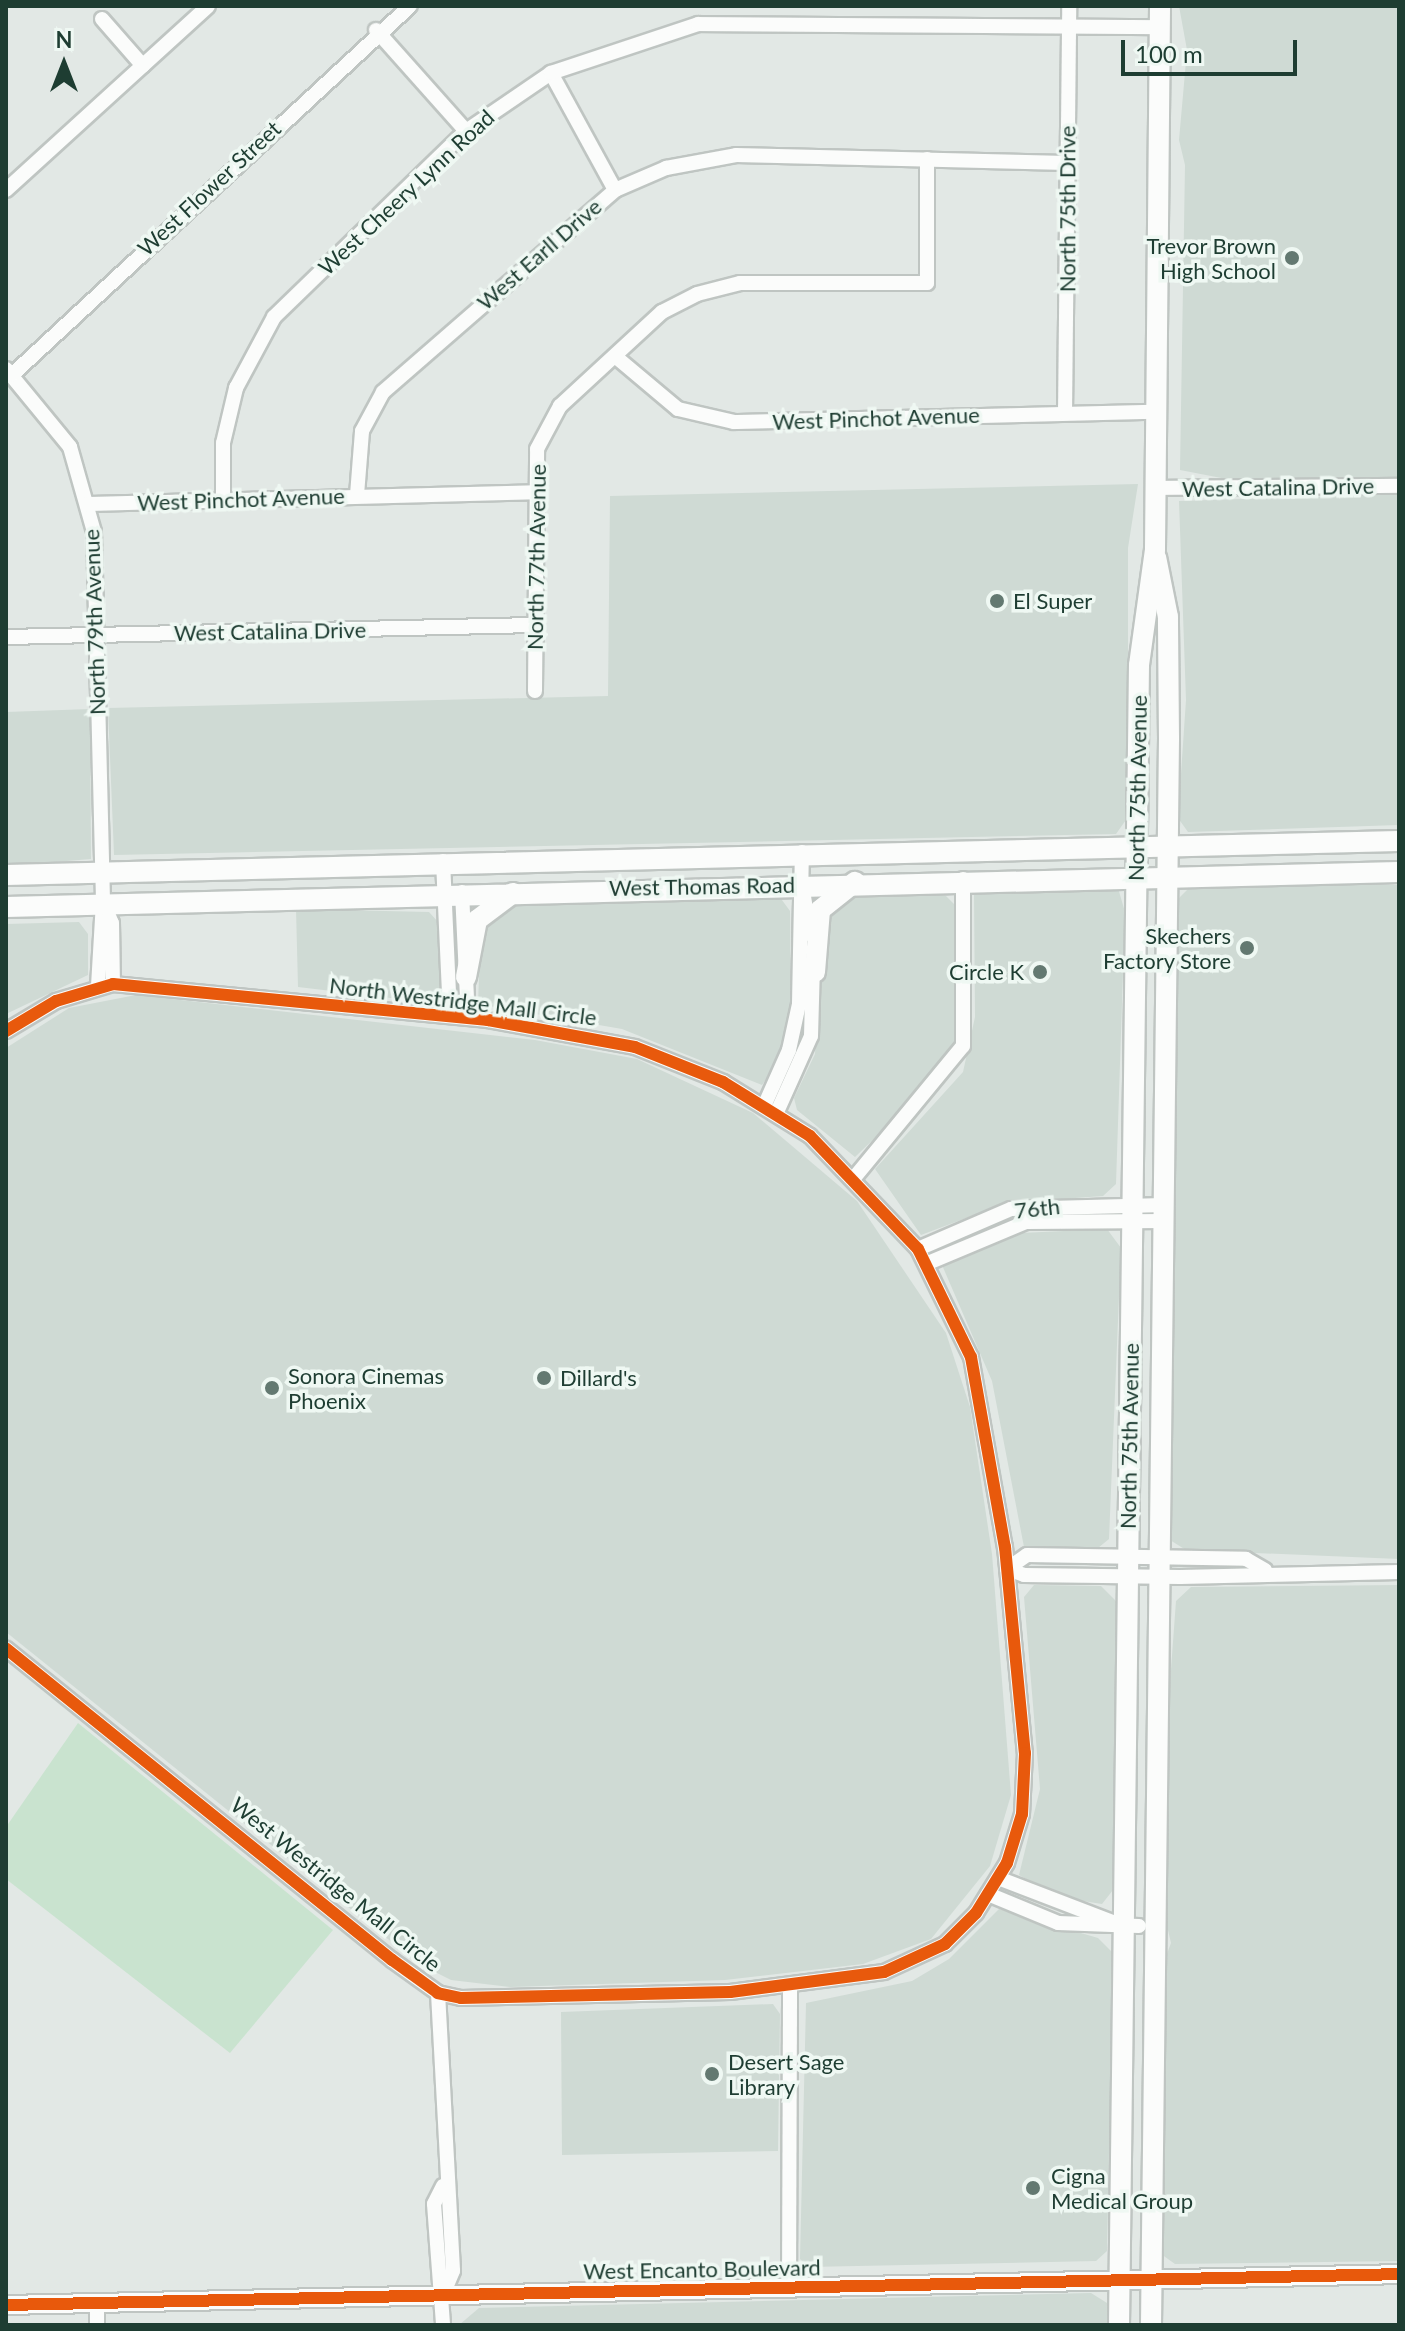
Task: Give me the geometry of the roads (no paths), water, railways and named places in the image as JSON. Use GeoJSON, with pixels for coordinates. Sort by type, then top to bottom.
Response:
{"type":"FeatureCollection","features":[{"type":"Feature","properties":{"kind":"main road","name":"North 75th Avenue"},"geometry":{"type":"LineString","coordinates":[[1151,2325],[1168,874],[1168,617],[1155,549],[1160,6]]}},
{"type":"Feature","properties":{"kind":"main road","name":"North 75th Avenue"},"geometry":{"type":"LineString","coordinates":[[1119,2325],[1131,1926],[1127,1567],[1141,610],[1155,549]]}},
{"type":"Feature","properties":{"kind":"main road","name":"West Thomas Road"},"geometry":{"type":"LineString","coordinates":[[6,875],[452,860],[1399,841]]}},
{"type":"Feature","properties":{"kind":"main road"},"geometry":{"type":"LineString","coordinates":[[452,860],[454,892]]}},
{"type":"Feature","properties":{"kind":"main road","name":"West Thomas Road"},"geometry":{"type":"LineString","coordinates":[[6,907],[1137,874],[1399,872]]}},
{"type":"Feature","properties":{"kind":"main road"},"geometry":{"type":"LineString","coordinates":[[815,972],[820,910],[855,882]]}},
{"type":"Feature","properties":{"kind":"main road"},"geometry":{"type":"LineString","coordinates":[[466,977],[477,920],[499,898],[520,891]]}},
{"type":"Feature","properties":{"kind":"street"},"geometry":{"type":"LineString","coordinates":[[6,190],[208,6]]}},
{"type":"Feature","properties":{"kind":"street","name":"West Flower Street"},"geometry":{"type":"LineString","coordinates":[[9,371],[376,30],[410,6]]}},
{"type":"Feature","properties":{"kind":"street","name":"North 75th Drive"},"geometry":{"type":"LineString","coordinates":[[1065,413],[1069,6]]}},
{"type":"Feature","properties":{"kind":"street"},"geometry":{"type":"LineString","coordinates":[[102,19],[143,66]]}},
{"type":"Feature","properties":{"kind":"street","name":"West Cheery Lynn Road"},"geometry":{"type":"LineString","coordinates":[[223,498],[223,443],[236,388],[274,317],[466,131],[551,73],[698,24],[1160,27]]}},
{"type":"Feature","properties":{"kind":"street"},"geometry":{"type":"LineString","coordinates":[[376,30],[466,131]]}},
{"type":"Feature","properties":{"kind":"street"},"geometry":{"type":"LineString","coordinates":[[551,73],[615,190]]}},
{"type":"Feature","properties":{"kind":"street","name":"West Earll Drive"},"geometry":{"type":"LineString","coordinates":[[357,495],[362,431],[383,392],[615,190],[716,157],[1067,163]]}},
{"type":"Feature","properties":{"kind":"street","name":"North 77th Avenue"},"geometry":{"type":"LineString","coordinates":[[535,691],[537,449],[560,406],[662,312],[740,283],[927,283],[927,159]]}},
{"type":"Feature","properties":{"kind":"street","name":"West Pinchot Avenue"},"geometry":{"type":"LineString","coordinates":[[616,357],[678,409],[734,422],[1157,412]]}},
{"type":"Feature","properties":{"kind":"street","name":"North 79th Avenue"},"geometry":{"type":"LineString","coordinates":[[9,371],[70,447],[87,504],[97,635],[103,902],[112,923],[106,985]]}},
{"type":"Feature","properties":{"kind":"street","name":"West Catalina Drive"},"geometry":{"type":"LineString","coordinates":[[1156,488],[1399,486]]}},
{"type":"Feature","properties":{"kind":"street","name":"West Pinchot Avenue"},"geometry":{"type":"LineString","coordinates":[[87,504],[538,492]]}},
{"type":"Feature","properties":{"kind":"street","name":"West Catalina Drive"},"geometry":{"type":"LineString","coordinates":[[6,637],[535,625]]}},
{"type":"Feature","properties":{"kind":"street"},"geometry":{"type":"LineString","coordinates":[[771,1108],[796,1019],[802,852]]}},
{"type":"Feature","properties":{"kind":"street"},"geometry":{"type":"LineString","coordinates":[[854,1178],[963,1046],[963,879]]}},
{"type":"Feature","properties":{"kind":"street"},"geometry":{"type":"LineString","coordinates":[[771,1108],[808,1047],[815,972],[802,883]]}},
{"type":"Feature","properties":{"kind":"street"},"geometry":{"type":"LineString","coordinates":[[454,892],[466,977],[468,1018]]}},
{"type":"Feature","properties":{"kind":"street"},"geometry":{"type":"LineString","coordinates":[[450,1016],[454,892]]}},
{"type":"Feature","properties":{"kind":"street","name":"North Westridge Mall Circle"},"geometry":{"type":"LineString","coordinates":[[6,1031],[39,1008],[106,985],[468,1018],[623,1043],[771,1108],[854,1178],[928,1263],[978,1385],[1006,1562],[1025,1769],[1018,1831],[998,1878]]}},
{"type":"Feature","properties":{"kind":"street","name":"76th"},"geometry":{"type":"LineString","coordinates":[[918,1249],[1011,1209],[1164,1213]]}},
{"type":"Feature","properties":{"kind":"street","name":"76th"},"geometry":{"type":"LineString","coordinates":[[928,1263],[1007,1226],[1132,1212]]}},
{"type":"Feature","properties":{"kind":"street"},"geometry":{"type":"LineString","coordinates":[[1006,1562],[1027,1555],[1245,1577],[1265,1570],[1399,1572]]}},
{"type":"Feature","properties":{"kind":"street","name":"West Westridge Mall Circle"},"geometry":{"type":"LineString","coordinates":[[6,1648],[438,1993],[482,2001],[790,1988],[916,1961],[955,1935],[998,1878]]}},
{"type":"Feature","properties":{"kind":"street"},"geometry":{"type":"LineString","coordinates":[[998,1878],[1131,1926]]}},
{"type":"Feature","properties":{"kind":"street"},"geometry":{"type":"LineString","coordinates":[[988,1894],[1058,1923],[1131,1926]]}},
{"type":"Feature","properties":{"kind":"street"},"geometry":{"type":"LineString","coordinates":[[789,2287],[790,1988]]}},
{"type":"Feature","properties":{"kind":"street"},"geometry":{"type":"LineString","coordinates":[[438,1993],[443,2186],[434,2204],[443,2325]]}},
{"type":"Feature","properties":{"kind":"street","name":"West Encanto Boulevard"},"geometry":{"type":"LineString","coordinates":[[6,2305],[1150,2277],[1399,2274]]}},
{"type":"Feature","properties":{"kind":"street"},"geometry":{"type":"LineString","coordinates":[[97,2302],[97,2325]]}},
{"type":"Feature","properties":{"kind":"place","name":"Trevor Brown High School"},"geometry":{"type":"Point","coordinates":[1292,258]}},
{"type":"Feature","properties":{"kind":"place","name":"El Super"},"geometry":{"type":"Point","coordinates":[997,601]}},
{"type":"Feature","properties":{"kind":"place","name":"Skechers Factory Store"},"geometry":{"type":"Point","coordinates":[1247,948]}},
{"type":"Feature","properties":{"kind":"place","name":"Circle K"},"geometry":{"type":"Point","coordinates":[1040,972]}},
{"type":"Feature","properties":{"kind":"place","name":"Dillard's"},"geometry":{"type":"Point","coordinates":[544,1378]}},
{"type":"Feature","properties":{"kind":"place","name":"Sonora Cinemas Phoenix"},"geometry":{"type":"Point","coordinates":[272,1388]}},
{"type":"Feature","properties":{"kind":"place","name":"Desert Sage Library"},"geometry":{"type":"Point","coordinates":[712,2074]}},
{"type":"Feature","properties":{"kind":"place","name":"Cigna Medical Group"},"geometry":{"type":"Point","coordinates":[1033,2188]}}]}
